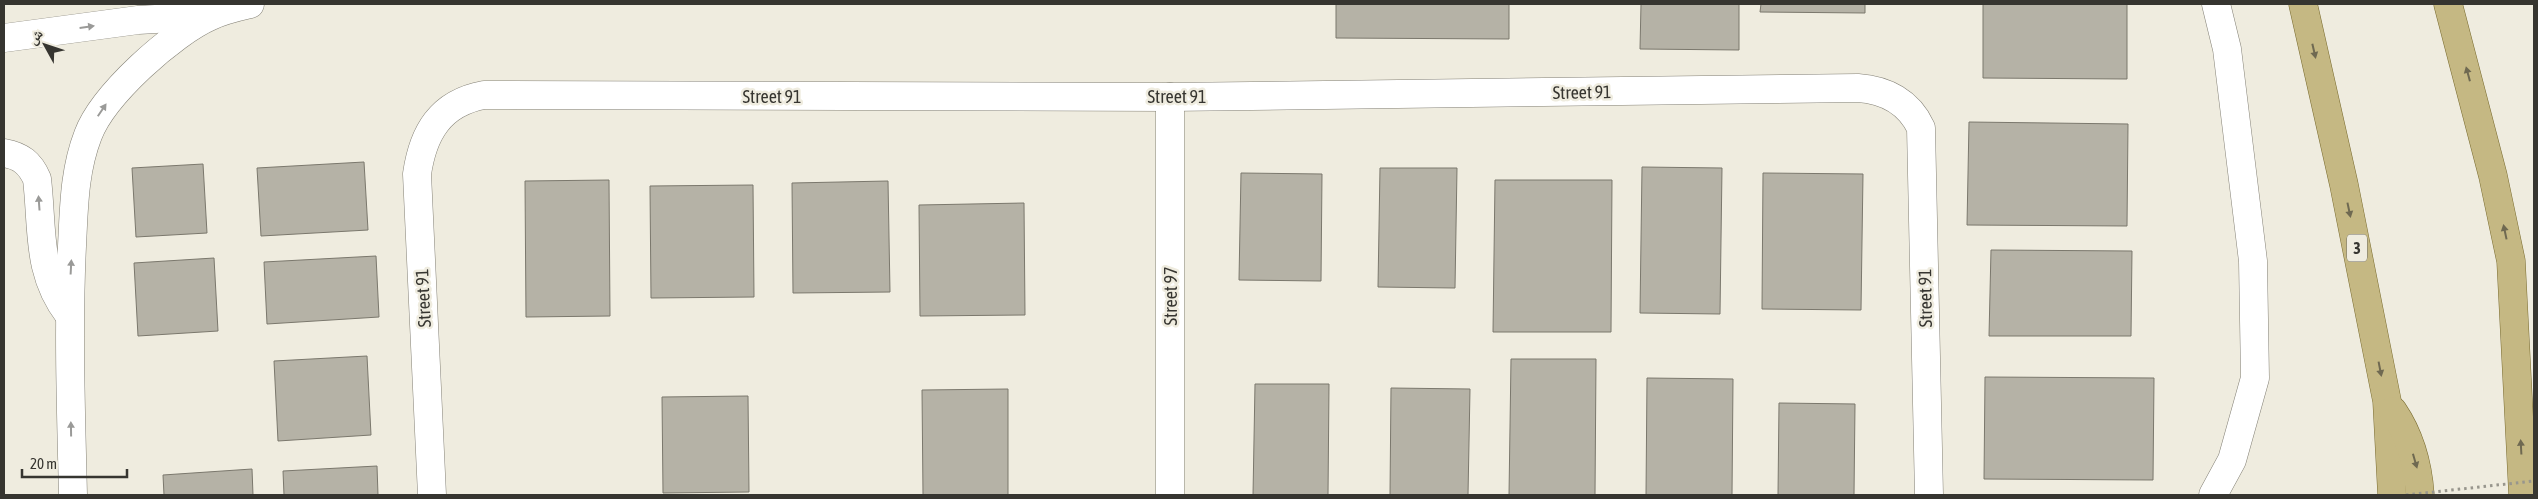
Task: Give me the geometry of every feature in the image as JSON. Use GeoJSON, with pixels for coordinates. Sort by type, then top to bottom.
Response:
{"type":"FeatureCollection","features":[{"type":"Feature","properties":{"kind":"main road","name":"3"},"geometry":{"type":"LineString","coordinates":[[2303,4],[2344,185],[2387,401],[2392,495]]}},
{"type":"Feature","properties":{"kind":"main road"},"geometry":{"type":"LineString","coordinates":[[2448,4],[2491,166],[2511,261],[2523,495]]}},
{"type":"Feature","properties":{"kind":"main road"},"geometry":{"type":"LineString","coordinates":[[2511,261],[2534,289]]}},
{"type":"Feature","properties":{"kind":"main road"},"geometry":{"type":"LineString","coordinates":[[2387,401],[2413,454],[2419,474],[2420,495]]}},
{"type":"Feature","properties":{"kind":"street"},"geometry":{"type":"LineString","coordinates":[[4,38],[138,20],[210,16],[250,4]]}},
{"type":"Feature","properties":{"kind":"street"},"geometry":{"type":"LineString","coordinates":[[2213,495],[2232,460],[2255,378],[2253,261],[2227,49],[2216,4]]}},
{"type":"Feature","properties":{"kind":"street"},"geometry":{"type":"LineString","coordinates":[[72,495],[69,315],[79,160],[88,133],[102,108],[119,88],[175,38],[210,16]]}},
{"type":"Feature","properties":{"kind":"street","name":"Street 91"},"geometry":{"type":"LineString","coordinates":[[432,495],[417,174],[420,152],[434,124],[454,104],[464,100],[484,95],[1170,97],[1858,88],[1873,89],[1891,96],[1912,112],[1921,128],[1929,495]]}},
{"type":"Feature","properties":{"kind":"street","name":"Street 97"},"geometry":{"type":"LineString","coordinates":[[1170,97],[1170,495]]}},
{"type":"Feature","properties":{"kind":"street"},"geometry":{"type":"LineString","coordinates":[[4,153],[24,160],[32,168],[37,179],[42,258],[59,302],[69,315]]}},
{"type":"Feature","properties":{"kind":"path"},"geometry":{"type":"LineString","coordinates":[[2406,495],[2534,481]]}},
{"type":"Feature","properties":{"kind":"building"},"geometry":{"type":"Polygon","coordinates":[[[1336,4],[1509,4],[1509,39],[1336,38],[1336,4]]]}},
{"type":"Feature","properties":{"kind":"building"},"geometry":{"type":"Polygon","coordinates":[[[1641,4],[1739,4],[1739,50],[1640,49],[1641,4]]]}},
{"type":"Feature","properties":{"kind":"building"},"geometry":{"type":"Polygon","coordinates":[[[1761,4],[1865,4],[1865,13],[1760,12],[1761,4]]]}},
{"type":"Feature","properties":{"kind":"building"},"geometry":{"type":"Polygon","coordinates":[[[1983,4],[2127,4],[2127,79],[1983,78],[1983,4]]]}},
{"type":"Feature","properties":{"kind":"building"},"geometry":{"type":"Polygon","coordinates":[[[1969,122],[2128,124],[2127,226],[1967,225],[1969,122]]]}},
{"type":"Feature","properties":{"kind":"building"},"geometry":{"type":"Polygon","coordinates":[[[364,162],[368,230],[261,236],[257,168],[364,162]]]}},
{"type":"Feature","properties":{"kind":"building"},"geometry":{"type":"Polygon","coordinates":[[[203,164],[207,233],[136,237],[132,168],[203,164]]]}},
{"type":"Feature","properties":{"kind":"building"},"geometry":{"type":"Polygon","coordinates":[[[1642,167],[1722,168],[1720,314],[1640,313],[1642,167]]]}},
{"type":"Feature","properties":{"kind":"building"},"geometry":{"type":"Polygon","coordinates":[[[1380,168],[1457,168],[1455,288],[1378,287],[1380,168]]]}},
{"type":"Feature","properties":{"kind":"building"},"geometry":{"type":"Polygon","coordinates":[[[1241,173],[1322,174],[1321,281],[1239,280],[1241,173]]]}},
{"type":"Feature","properties":{"kind":"building"},"geometry":{"type":"Polygon","coordinates":[[[1763,173],[1863,174],[1861,310],[1762,309],[1763,173]]]}},
{"type":"Feature","properties":{"kind":"building"},"geometry":{"type":"Polygon","coordinates":[[[609,180],[610,316],[526,317],[525,181],[609,180]]]}},
{"type":"Feature","properties":{"kind":"building"},"geometry":{"type":"Polygon","coordinates":[[[1495,180],[1612,180],[1611,332],[1493,332],[1495,180]]]}},
{"type":"Feature","properties":{"kind":"building"},"geometry":{"type":"Polygon","coordinates":[[[888,181],[890,292],[793,293],[792,183],[888,181]]]}},
{"type":"Feature","properties":{"kind":"building"},"geometry":{"type":"Polygon","coordinates":[[[753,185],[754,297],[651,298],[650,186],[753,185]]]}},
{"type":"Feature","properties":{"kind":"building"},"geometry":{"type":"Polygon","coordinates":[[[1024,203],[1025,315],[920,316],[919,205],[1024,203]]]}},
{"type":"Feature","properties":{"kind":"building"},"geometry":{"type":"Polygon","coordinates":[[[1991,250],[2132,251],[2131,336],[1989,336],[1991,250]]]}},
{"type":"Feature","properties":{"kind":"building"},"geometry":{"type":"Polygon","coordinates":[[[376,256],[379,317],[267,324],[264,262],[376,256]]]}},
{"type":"Feature","properties":{"kind":"building"},"geometry":{"type":"Polygon","coordinates":[[[214,258],[218,331],[138,336],[134,263],[214,258]]]}},
{"type":"Feature","properties":{"kind":"building"},"geometry":{"type":"Polygon","coordinates":[[[367,356],[371,435],[278,441],[274,361],[367,356]]]}},
{"type":"Feature","properties":{"kind":"building"},"geometry":{"type":"Polygon","coordinates":[[[1511,359],[1596,359],[1595,495],[1509,495],[1511,359]]]}},
{"type":"Feature","properties":{"kind":"building"},"geometry":{"type":"Polygon","coordinates":[[[1985,377],[2154,378],[2153,480],[1984,479],[1985,377]]]}},
{"type":"Feature","properties":{"kind":"building"},"geometry":{"type":"Polygon","coordinates":[[[1647,378],[1733,379],[1732,495],[1646,495],[1647,378]]]}},
{"type":"Feature","properties":{"kind":"building"},"geometry":{"type":"Polygon","coordinates":[[[1255,384],[1329,384],[1328,495],[1253,495],[1255,384]]]}},
{"type":"Feature","properties":{"kind":"building"},"geometry":{"type":"Polygon","coordinates":[[[1391,388],[1470,389],[1468,495],[1390,495],[1391,388]]]}},
{"type":"Feature","properties":{"kind":"building"},"geometry":{"type":"Polygon","coordinates":[[[1008,389],[1008,495],[923,495],[922,390],[1008,389]]]}},
{"type":"Feature","properties":{"kind":"building"},"geometry":{"type":"Polygon","coordinates":[[[748,396],[749,492],[663,493],[662,397],[748,396]]]}},
{"type":"Feature","properties":{"kind":"building"},"geometry":{"type":"Polygon","coordinates":[[[1779,403],[1855,404],[1854,495],[1778,495],[1779,403]]]}},
{"type":"Feature","properties":{"kind":"building"},"geometry":{"type":"Polygon","coordinates":[[[377,466],[378,495],[284,495],[283,471],[377,466]]]}},
{"type":"Feature","properties":{"kind":"building"},"geometry":{"type":"Polygon","coordinates":[[[252,469],[253,495],[164,495],[163,475],[252,469]]]}}]}
